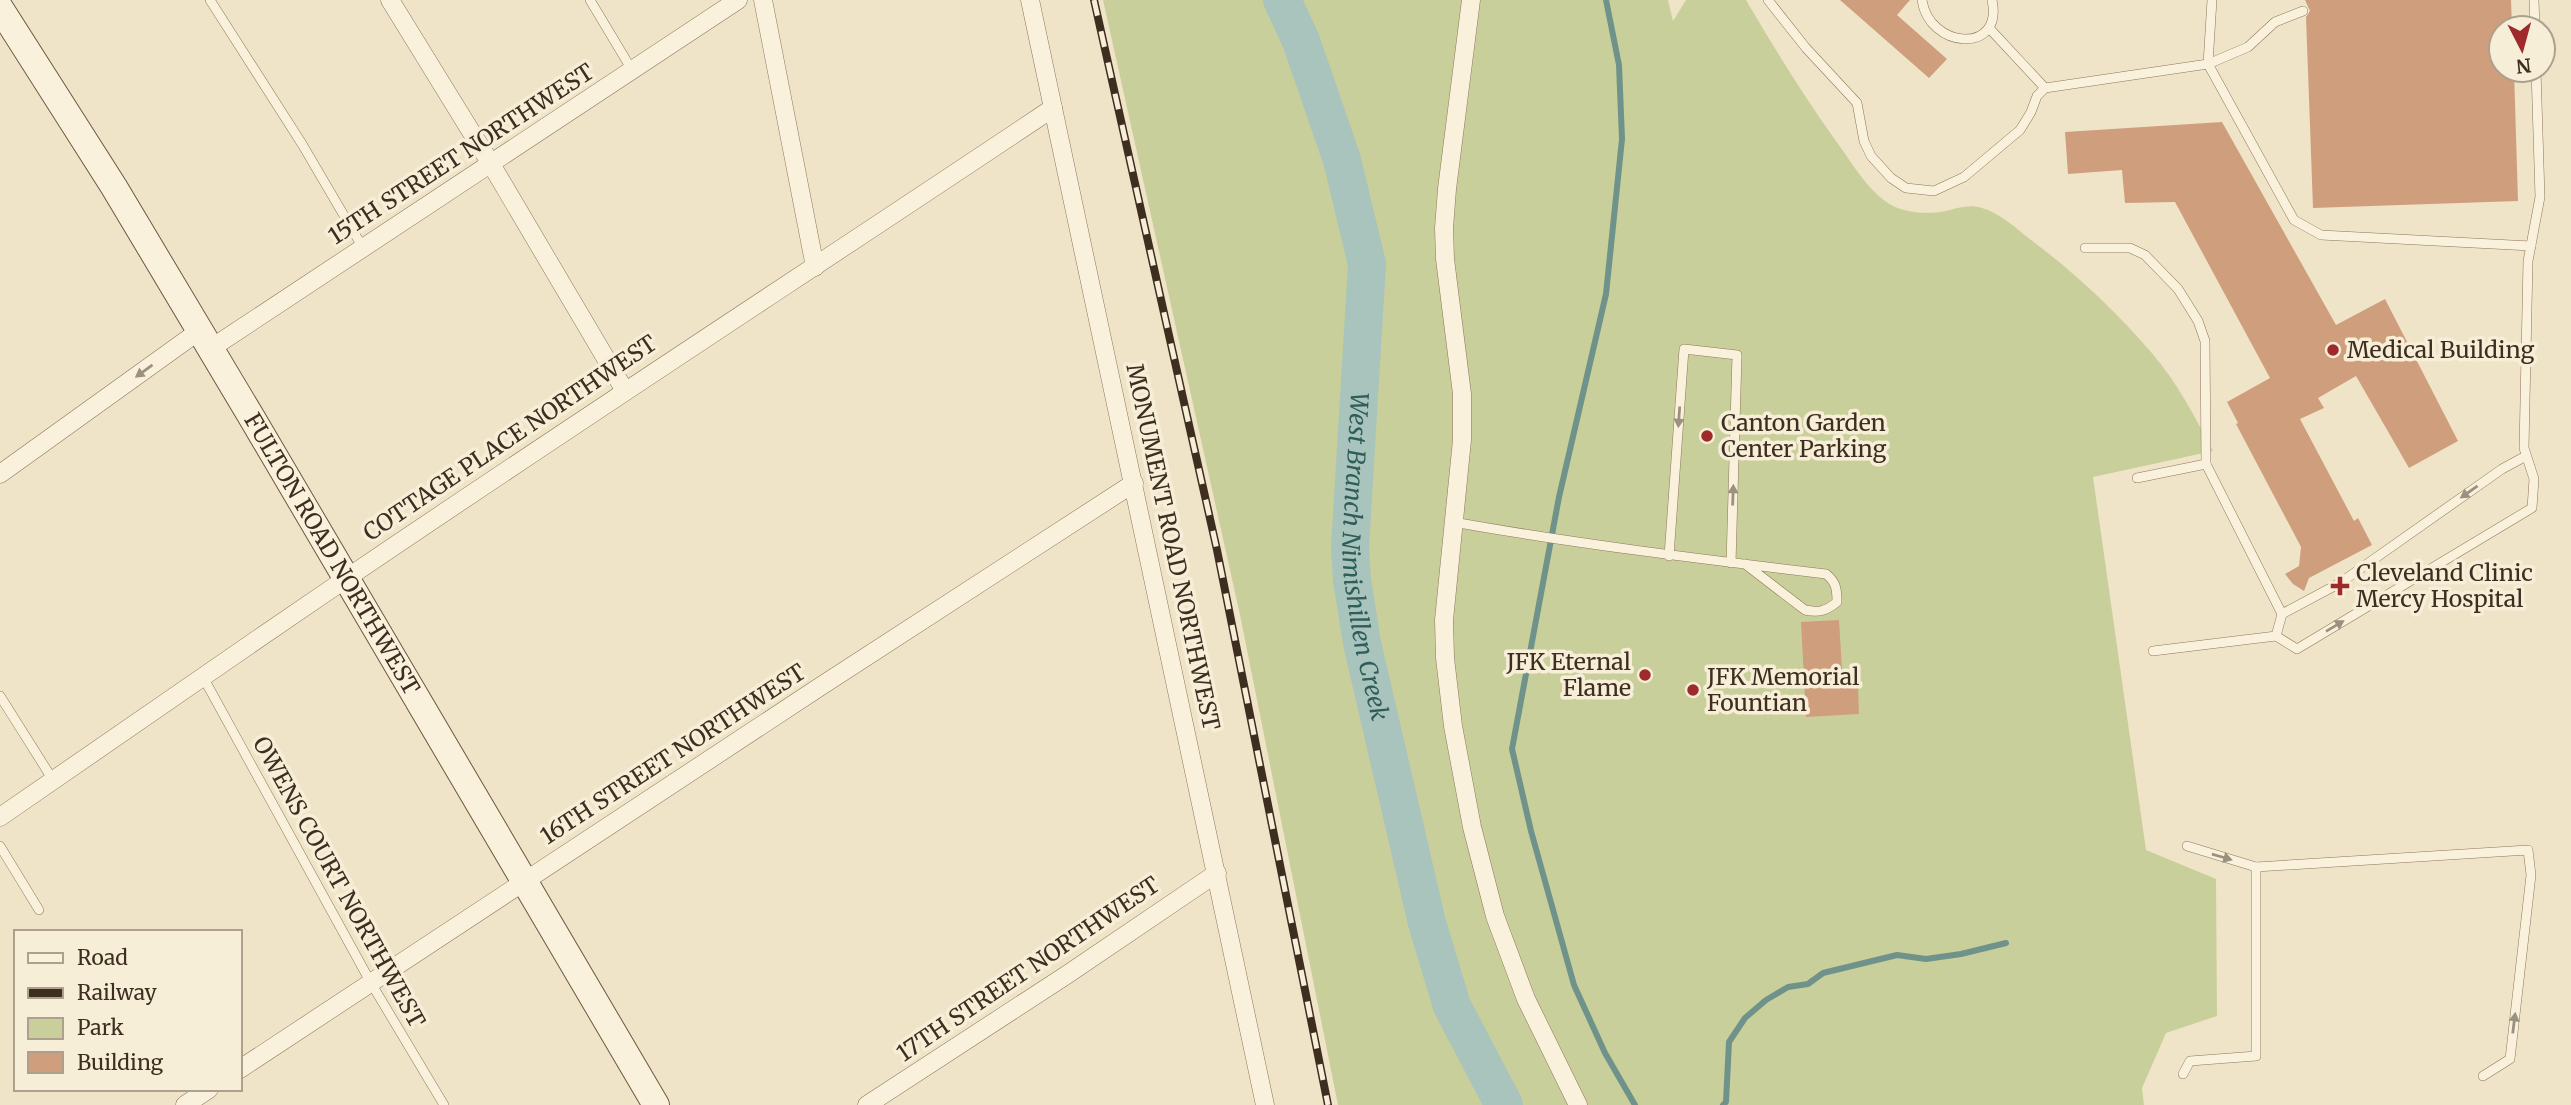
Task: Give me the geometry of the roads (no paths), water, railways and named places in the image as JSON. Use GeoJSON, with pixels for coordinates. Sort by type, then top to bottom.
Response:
{"type":"FeatureCollection","features":[{"type":"Feature","properties":{"kind":"main road","name":"FULTON ROAD NORTHWEST"},"geometry":{"type":"LineString","coordinates":[[1,13],[114,187],[656,1105]]}},
{"type":"Feature","properties":{"kind":"street"},"geometry":{"type":"LineString","coordinates":[[390,0],[625,391]]}},
{"type":"Feature","properties":{"kind":"street","name":"15TH STREET NORTHWEST"},"geometry":{"type":"LineString","coordinates":[[0,474],[205,340],[363,248],[738,0]]}},
{"type":"Feature","properties":{"kind":"street"},"geometry":{"type":"LineString","coordinates":[[763,0],[815,267]]}},
{"type":"Feature","properties":{"kind":"street","name":"MONUMENT ROAD NORTHWEST"},"geometry":{"type":"LineString","coordinates":[[1030,0],[1265,1105]]}},
{"type":"Feature","properties":{"kind":"street"},"geometry":{"type":"LineString","coordinates":[[1471,0],[1444,228],[1445,258],[1462,394],[1462,440],[1444,620],[1445,658],[1453,726],[1472,827],[1495,916],[1526,999],[1578,1105]]}},
{"type":"Feature","properties":{"kind":"street","name":"COTTAGE PLACE NORTHWEST"},"geometry":{"type":"LineString","coordinates":[[0,817],[346,578],[1053,108]]}},
{"type":"Feature","properties":{"kind":"street","name":"16TH STREET NORTHWEST"},"geometry":{"type":"LineString","coordinates":[[242,1068],[1134,483]]}},
{"type":"Feature","properties":{"kind":"street","name":"17TH STREET NORTHWEST"},"geometry":{"type":"LineString","coordinates":[[867,1105],[1217,873]]}},
{"type":"Feature","properties":{"kind":"street"},"geometry":{"type":"LineString","coordinates":[[185,1105],[206,1091]]}},
{"type":"Feature","properties":{"kind":"lane"},"geometry":{"type":"LineString","coordinates":[[210,0],[302,144],[363,248]]}},
{"type":"Feature","properties":{"kind":"lane"},"geometry":{"type":"LineString","coordinates":[[590,0],[632,70]]}},
{"type":"Feature","properties":{"kind":"lane"},"geometry":{"type":"LineString","coordinates":[[1768,0],[1806,48],[1857,103],[1864,141],[1871,156],[1891,178],[1906,188],[1934,191],[1964,177],[2020,130],[2037,96],[2046,88],[2207,64],[2248,47],[2275,22],[2303,11]]}},
{"type":"Feature","properties":{"kind":"lane"},"geometry":{"type":"LineString","coordinates":[[1922,0],[1927,17],[1948,36],[1973,39],[1989,28],[1994,16],[1992,0]]}},
{"type":"Feature","properties":{"kind":"lane"},"geometry":{"type":"LineString","coordinates":[[2211,0],[2207,64],[2294,220],[2321,235],[2531,246]]}},
{"type":"Feature","properties":{"kind":"lane"},"geometry":{"type":"LineString","coordinates":[[1989,28],[2046,88]]}},
{"type":"Feature","properties":{"kind":"lane"},"geometry":{"type":"LineString","coordinates":[[2153,651],[2276,636],[2297,649],[2532,508],[2534,479],[2524,448],[2528,261],[2540,197],[2536,84]]}},
{"type":"Feature","properties":{"kind":"lane"},"geometry":{"type":"LineString","coordinates":[[2085,248],[2130,247],[2145,255],[2178,289],[2198,321],[2205,341],[2206,464],[2282,614],[2276,636]]}},
{"type":"Feature","properties":{"kind":"lane"},"geometry":{"type":"LineString","coordinates":[[1670,556],[1684,348],[1737,355],[1731,563]]}},
{"type":"Feature","properties":{"kind":"lane"},"geometry":{"type":"LineString","coordinates":[[2282,614],[2340,583],[2502,468],[2526,456]]}},
{"type":"Feature","properties":{"kind":"lane"},"geometry":{"type":"LineString","coordinates":[[2137,478],[2206,464]]}},
{"type":"Feature","properties":{"kind":"lane"},"geometry":{"type":"LineString","coordinates":[[1453,522],[1670,556],[1745,564],[1826,574],[1834,580],[1836,602],[1828,609],[1816,613],[1805,610],[1745,564]]}},
{"type":"Feature","properties":{"kind":"lane","name":"OWENS COURT NORTHWEST"},"geometry":{"type":"LineString","coordinates":[[203,677],[371,983],[444,1105]]}},
{"type":"Feature","properties":{"kind":"lane"},"geometry":{"type":"LineString","coordinates":[[0,696],[53,780]]}},
{"type":"Feature","properties":{"kind":"lane"},"geometry":{"type":"LineString","coordinates":[[0,846],[39,910]]}},
{"type":"Feature","properties":{"kind":"lane"},"geometry":{"type":"LineString","coordinates":[[2187,846],[2256,867],[2528,850],[2532,875],[2510,1059],[2483,1076]]}},
{"type":"Feature","properties":{"kind":"lane"},"geometry":{"type":"LineString","coordinates":[[2183,1074],[2190,1061],[2256,1056],[2256,867]]}},
{"type":"Feature","properties":{"kind":"waterway","name":"West Branch Nimishillen Creek"},"geometry":{"type":"LineString","coordinates":[[1282,0],[1301,41],[1342,160],[1367,264],[1350,547],[1352,580],[1362,643],[1427,923],[1452,1006],[1504,1105]]}},
{"type":"Feature","properties":{"kind":"waterway"},"geometry":{"type":"LineString","coordinates":[[1606,0],[1619,65],[1622,139],[1606,294],[1559,497],[1512,749],[1531,831],[1574,985],[1605,1053],[1635,1105]]}},
{"type":"Feature","properties":{"kind":"waterway"},"geometry":{"type":"LineString","coordinates":[[1723,1105],[1726,1102],[1729,1042],[1745,1018],[1766,1000],[1788,987],[1808,984],[1823,973],[1897,955],[1926,959],[2006,943]]}},
{"type":"Feature","properties":{"kind":"railway"},"geometry":{"type":"LineString","coordinates":[[1094,0],[1217,550],[1328,1105]]}},
{"type":"Feature","properties":{"kind":"place","name":"Medical Building"},"geometry":{"type":"Point","coordinates":[2333,350]}},
{"type":"Feature","properties":{"kind":"place","name":"Canton Garden Center Parking"},"geometry":{"type":"Point","coordinates":[1707,436]}},
{"type":"Feature","properties":{"kind":"place","name":"Cleveland Clinic Mercy Hospital"},"geometry":{"type":"Point","coordinates":[2340,586]}},
{"type":"Feature","properties":{"kind":"place","name":"JFK Eternal Flame"},"geometry":{"type":"Point","coordinates":[1645,675]}},
{"type":"Feature","properties":{"kind":"place","name":"JFK Memorial Fountian"},"geometry":{"type":"Point","coordinates":[1693,690]}}]}
